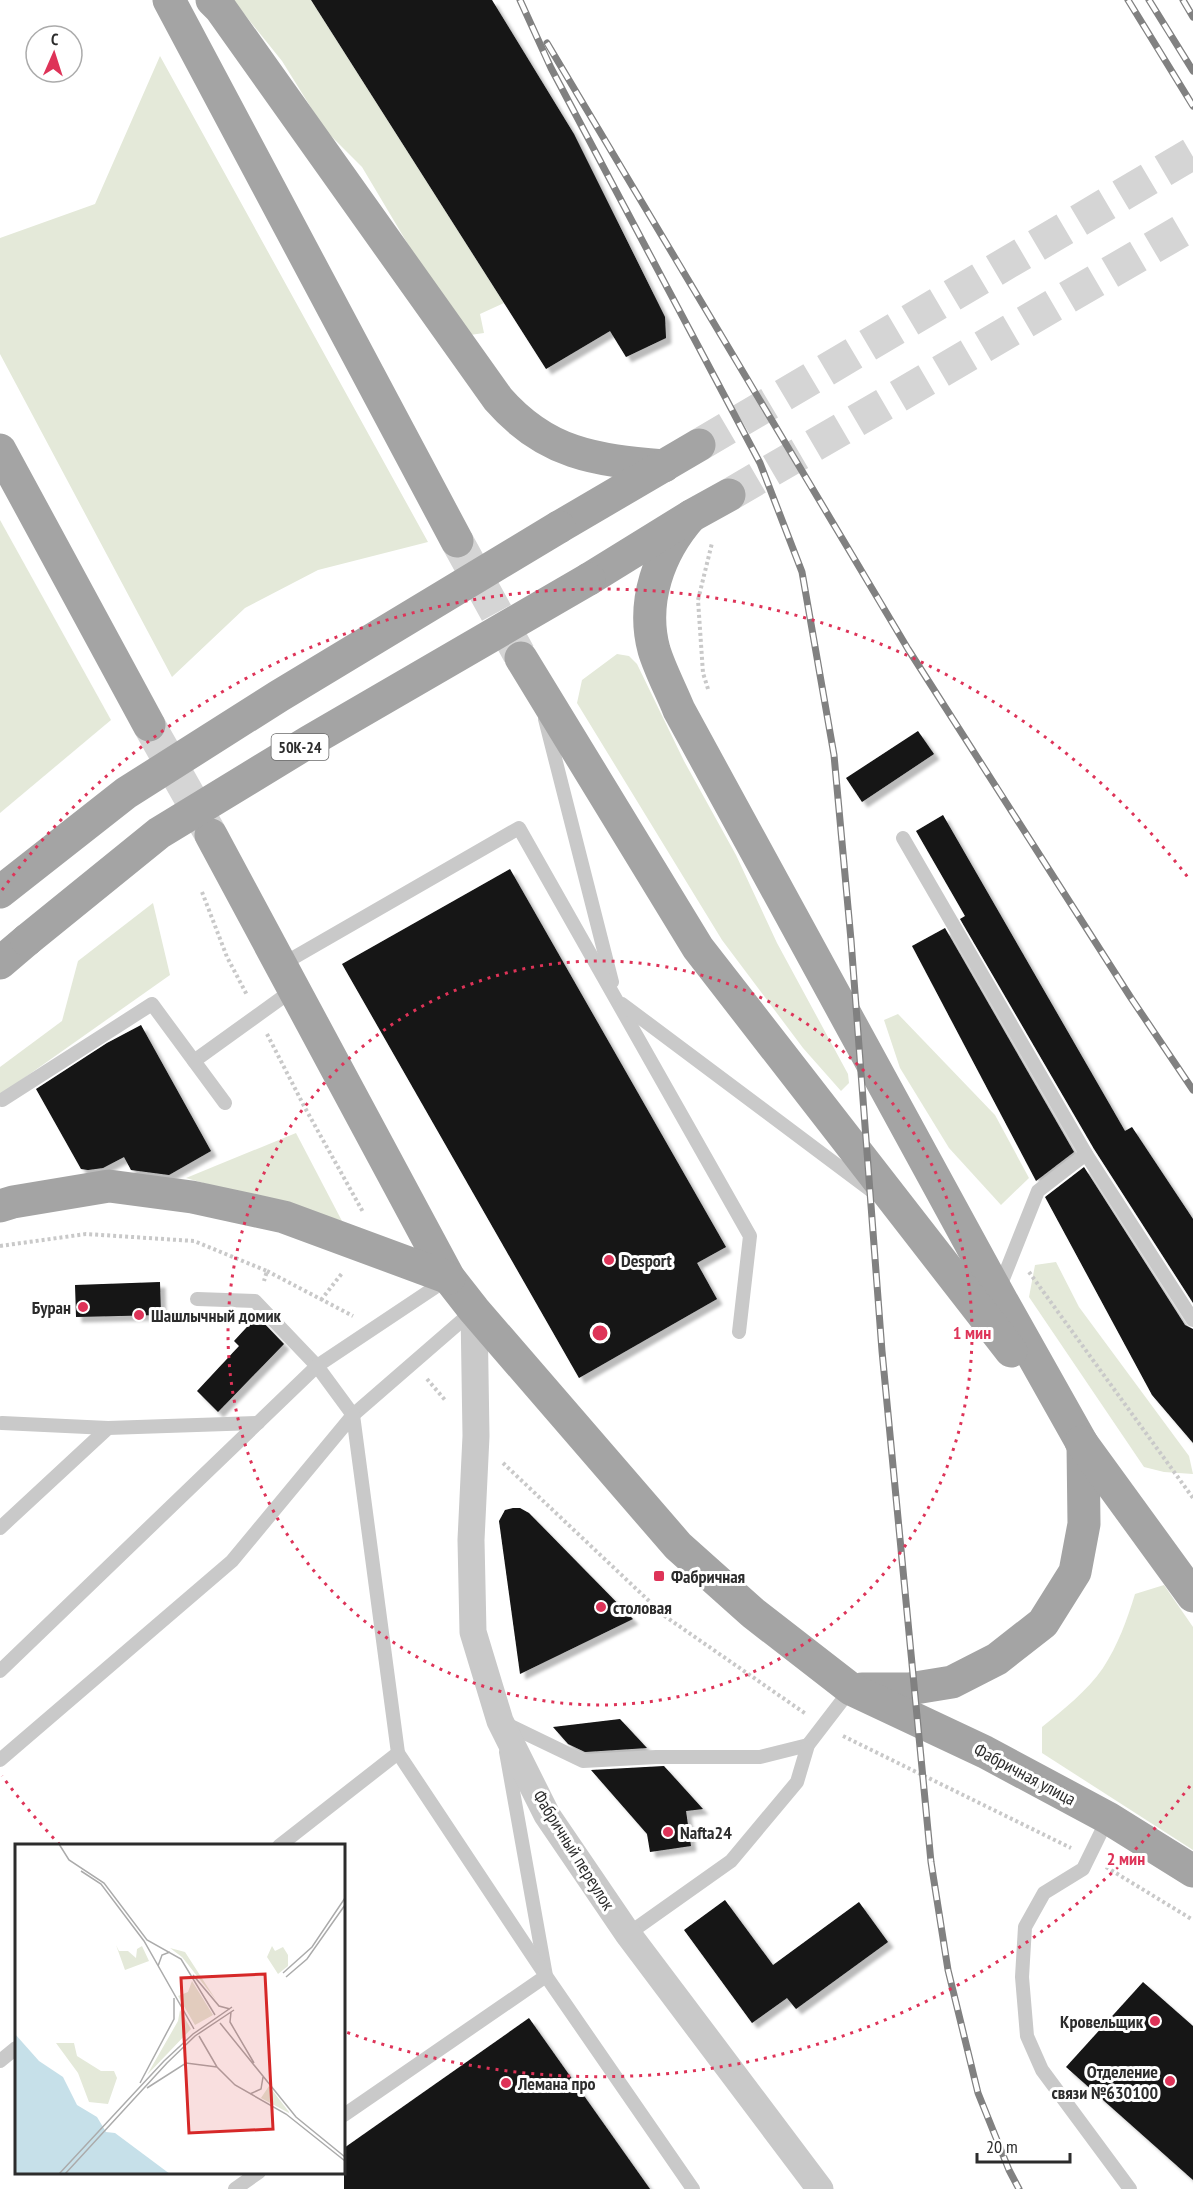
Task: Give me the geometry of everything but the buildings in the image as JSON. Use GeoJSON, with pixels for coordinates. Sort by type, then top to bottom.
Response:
{"type":"FeatureCollection","features":[{"type":"Feature","properties":{"kind":"main road"},"geometry":{"type":"LineString","coordinates":[[169,0],[457,541]]}},
{"type":"Feature","properties":{"kind":"main road"},"geometry":{"type":"LineString","coordinates":[[212,0],[220,8],[498,399],[514,418],[532,432],[559,447],[614,461],[664,465]]}},
{"type":"Feature","properties":{"kind":"main road"},"geometry":{"type":"LineString","coordinates":[[0,892],[126,793],[279,696],[699,445]]}},
{"type":"Feature","properties":{"kind":"main road"},"geometry":{"type":"LineString","coordinates":[[0,450],[149,725]]}},
{"type":"Feature","properties":{"kind":"main road"},"geometry":{"type":"LineString","coordinates":[[729,495],[691,516],[666,550],[651,594],[650,623],[654,650],[679,710],[1083,1445],[1084,1524],[1075,1572],[1043,1623],[997,1659],[952,1682],[909,1689],[851,1689]]}},
{"type":"Feature","properties":{"kind":"main road","name":"50К-24"},"geometry":{"type":"LineString","coordinates":[[0,963],[159,833],[310,741],[590,579],[691,516]]}},
{"type":"Feature","properties":{"kind":"main road"},"geometry":{"type":"LineString","coordinates":[[528,670],[698,948],[1083,1445],[1193,1596]]}},
{"type":"Feature","properties":{"kind":"main road","name":"Фабричная улица"},"geometry":{"type":"LineString","coordinates":[[211,835],[449,1278],[678,1546],[753,1613],[851,1689],[985,1752],[1108,1818],[1193,1871]]}},
{"type":"Feature","properties":{"kind":"main road"},"geometry":{"type":"LineString","coordinates":[[0,1206],[109,1186],[192,1197],[284,1217],[449,1278]]}},
{"type":"Feature","properties":{"kind":"street","name":"Фабричный переулок"},"geometry":{"type":"LineString","coordinates":[[474,1310],[476,1436],[471,1540],[474,1632],[500,1721],[547,1815],[628,1934],[820,2189]]}},
{"type":"Feature","properties":{"kind":"lane"},"geometry":{"type":"LineString","coordinates":[[528,670],[616,999],[908,1219]]}},
{"type":"Feature","properties":{"kind":"lane"},"geometry":{"type":"LineString","coordinates":[[194,1060],[257,1015],[287,977],[519,828],[750,1236],[739,1332]]}},
{"type":"Feature","properties":{"kind":"lane"},"geometry":{"type":"LineString","coordinates":[[903,838],[1086,1154],[1193,1320]]}},
{"type":"Feature","properties":{"kind":"lane"},"geometry":{"type":"LineString","coordinates":[[2,1100],[152,1004],[225,1103]]}},
{"type":"Feature","properties":{"kind":"lane"},"geometry":{"type":"LineString","coordinates":[[998,1294],[1038,1191],[1086,1154]]}},
{"type":"Feature","properties":{"kind":"lane"},"geometry":{"type":"LineString","coordinates":[[0,1671],[317,1366],[449,1278]]}},
{"type":"Feature","properties":{"kind":"lane"},"geometry":{"type":"LineString","coordinates":[[198,1299],[255,1301],[317,1366],[353,1415],[398,1753],[546,1976],[693,2189]]}},
{"type":"Feature","properties":{"kind":"lane"},"geometry":{"type":"LineString","coordinates":[[0,1760],[232,1561],[353,1415],[474,1310]]}},
{"type":"Feature","properties":{"kind":"lane"},"geometry":{"type":"LineString","coordinates":[[1,1422],[108,1428],[258,1423]]}},
{"type":"Feature","properties":{"kind":"lane"},"geometry":{"type":"LineString","coordinates":[[0,1528],[108,1428]]}},
{"type":"Feature","properties":{"kind":"lane"},"geometry":{"type":"LineString","coordinates":[[628,1934],[731,1861],[797,1782],[808,1745],[851,1689]]}},
{"type":"Feature","properties":{"kind":"lane"},"geometry":{"type":"LineString","coordinates":[[500,1721],[546,1976]]}},
{"type":"Feature","properties":{"kind":"lane"},"geometry":{"type":"LineString","coordinates":[[500,1721],[583,1761],[656,1757],[760,1757],[808,1745]]}},
{"type":"Feature","properties":{"kind":"lane"},"geometry":{"type":"LineString","coordinates":[[280,1844],[398,1753]]}},
{"type":"Feature","properties":{"kind":"lane"},"geometry":{"type":"LineString","coordinates":[[1108,1818],[1083,1869],[1044,1893],[1025,1927],[1022,1977],[1027,2036],[1042,2070],[1130,2189]]}},
{"type":"Feature","properties":{"kind":"lane"},"geometry":{"type":"LineString","coordinates":[[345,2114],[546,1976]]}},
{"type":"Feature","properties":{"kind":"lane"},"geometry":{"type":"LineString","coordinates":[[0,2061],[15,2049]]}},
{"type":"Feature","properties":{"kind":"lane"},"geometry":{"type":"LineString","coordinates":[[235,2189],[256,2174]]}},
{"type":"Feature","properties":{"kind":"path"},"geometry":{"type":"LineString","coordinates":[[710,696],[703,673],[698,600],[712,543]]}},
{"type":"Feature","properties":{"kind":"path"},"geometry":{"type":"LineString","coordinates":[[200,885],[227,957],[304,1106],[374,1232],[321,1300]]}},
{"type":"Feature","properties":{"kind":"path"},"geometry":{"type":"LineString","coordinates":[[0,1246],[86,1234],[194,1241],[267,1271],[374,1328]]}},
{"type":"Feature","properties":{"kind":"path"},"geometry":{"type":"LineString","coordinates":[[1014,1251],[1193,1498]]}},
{"type":"Feature","properties":{"kind":"path"},"geometry":{"type":"LineString","coordinates":[[255,1301],[267,1271]]}},
{"type":"Feature","properties":{"kind":"path"},"geometry":{"type":"LineString","coordinates":[[413,1363],[476,1436],[666,1617],[822,1726],[1090,1857],[1193,1920]]}},
{"type":"Feature","properties":{"kind":"green space"},"geometry":{"type":"Polygon","coordinates":[[[233,0],[311,0],[504,303],[480,314],[484,333],[470,335],[437,293],[362,167],[325,130],[282,61],[233,0]]]}},
{"type":"Feature","properties":{"kind":"green space"},"geometry":{"type":"Polygon","coordinates":[[[160,56],[428,542],[318,570],[245,608],[172,677],[0,354],[0,238],[95,204],[160,56]]]}},
{"type":"Feature","properties":{"kind":"green space"},"geometry":{"type":"Polygon","coordinates":[[[0,520],[111,720],[0,813],[0,520]]]}},
{"type":"Feature","properties":{"kind":"green space"},"geometry":{"type":"Polygon","coordinates":[[[617,654],[629,656],[637,664],[684,761],[736,855],[777,943],[848,1074],[849,1083],[841,1091],[803,1048],[722,940],[577,703],[582,680],[617,654]]]}},
{"type":"Feature","properties":{"kind":"green space"},"geometry":{"type":"Polygon","coordinates":[[[153,903],[170,975],[0,1095],[0,1067],[62,1021],[78,961],[153,903]]]}},
{"type":"Feature","properties":{"kind":"green space"},"geometry":{"type":"Polygon","coordinates":[[[898,1014],[995,1115],[1029,1178],[1001,1205],[949,1148],[900,1068],[884,1020],[898,1014]]]}},
{"type":"Feature","properties":{"kind":"green space"},"geometry":{"type":"Polygon","coordinates":[[[296,1133],[343,1223],[186,1178],[296,1133]]]}},
{"type":"Feature","properties":{"kind":"green space"},"geometry":{"type":"Polygon","coordinates":[[[1056,1262],[1079,1307],[1189,1456],[1193,1474],[1164,1472],[1144,1467],[1029,1297],[1035,1265],[1056,1262]]]}},
{"type":"Feature","properties":{"kind":"green space"},"geometry":{"type":"Polygon","coordinates":[[[1164,1585],[1193,1627],[1193,1850],[1042,1753],[1042,1727],[1082,1692],[1103,1668],[1122,1632],[1135,1594],[1164,1585]]]}},
{"type":"Feature","properties":{"kind":"tunnel"},"geometry":{"type":"LineString","coordinates":[[699,445],[1193,153]]}},
{"type":"Feature","properties":{"kind":"tunnel"},"geometry":{"type":"LineString","coordinates":[[729,495],[1193,224]]}},
{"type":"Feature","properties":{"kind":"tunnel"},"geometry":{"type":"LineString","coordinates":[[457,541],[519,654]]}},
{"type":"Feature","properties":{"kind":"tunnel"},"geometry":{"type":"LineString","coordinates":[[149,725],[210,833]]}},
{"type":"Feature","properties":{"kind":"railway"},"geometry":{"type":"LineString","coordinates":[[520,0],[551,68],[760,463],[802,572],[834,755],[851,940],[882,1351],[931,1862],[948,1970],[978,2093],[1019,2189]]}},
{"type":"Feature","properties":{"kind":"railway"},"geometry":{"type":"LineString","coordinates":[[1128,0],[1193,106]]}},
{"type":"Feature","properties":{"kind":"railway"},"geometry":{"type":"LineString","coordinates":[[1149,0],[1193,71]]}},
{"type":"Feature","properties":{"kind":"railway"},"geometry":{"type":"LineString","coordinates":[[1183,0],[1193,17]]}},
{"type":"Feature","properties":{"kind":"railway"},"geometry":{"type":"LineString","coordinates":[[547,43],[908,649],[1131,998],[1193,1090]]}},
{"type":"Feature","properties":{"kind":"place","name":"Desport"},"geometry":{"type":"Point","coordinates":[609,1260]}},
{"type":"Feature","properties":{"kind":"place","name":"Буран"},"geometry":{"type":"Point","coordinates":[83,1307]}},
{"type":"Feature","properties":{"kind":"place","name":"Шашлычный домик"},"geometry":{"type":"Point","coordinates":[139,1315]}},
{"type":"Feature","properties":{"kind":"place","name":"Фабричная"},"geometry":{"type":"Point","coordinates":[659,1576]}},
{"type":"Feature","properties":{"kind":"place","name":"столовая"},"geometry":{"type":"Point","coordinates":[601,1607]}},
{"type":"Feature","properties":{"kind":"place","name":"Nafta24"},"geometry":{"type":"Point","coordinates":[668,1832]}},
{"type":"Feature","properties":{"kind":"place","name":"Кровельщик"},"geometry":{"type":"Point","coordinates":[1155,2021]}},
{"type":"Feature","properties":{"kind":"place","name":"Отделение связи №630100"},"geometry":{"type":"Point","coordinates":[1170,2081]}},
{"type":"Feature","properties":{"kind":"place","name":"Лемана про"},"geometry":{"type":"Point","coordinates":[506,2083]}}]}
